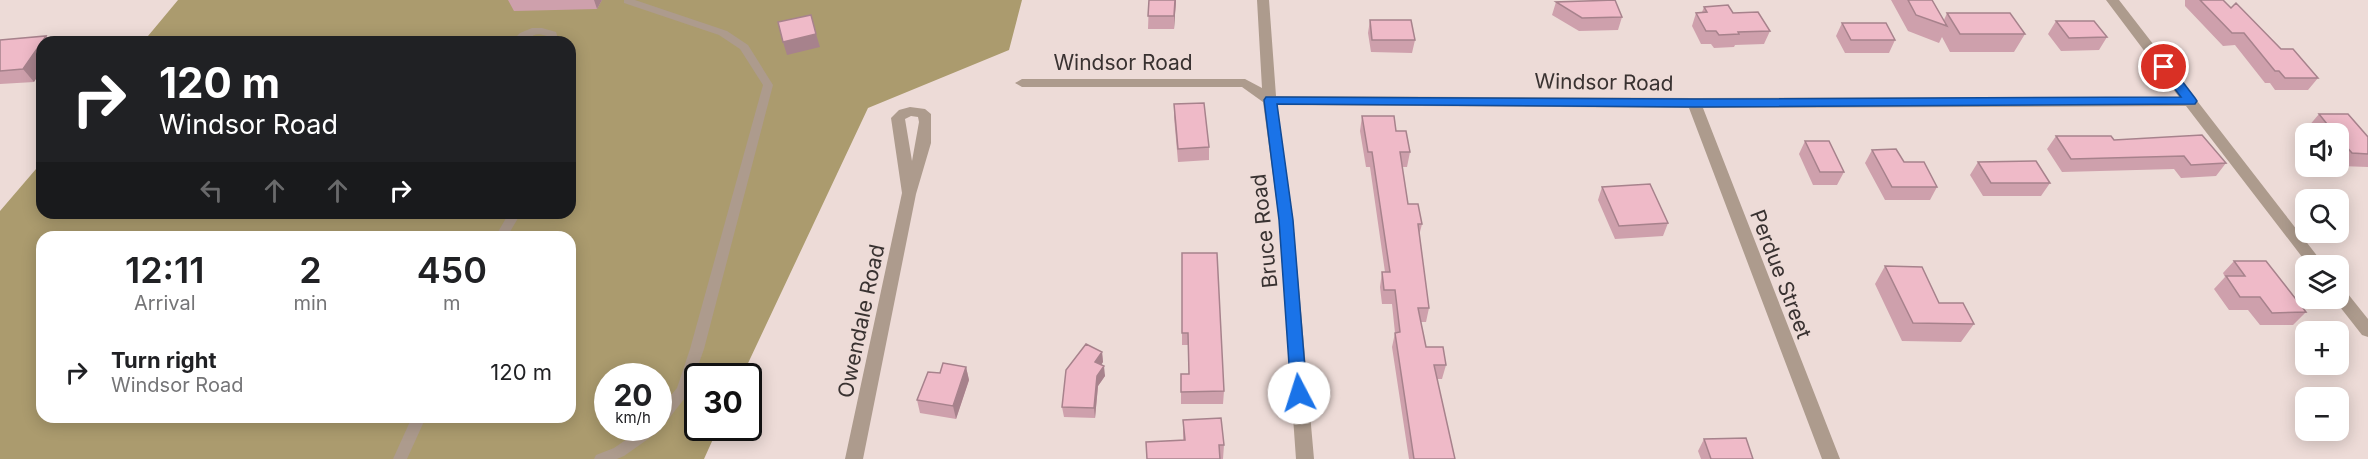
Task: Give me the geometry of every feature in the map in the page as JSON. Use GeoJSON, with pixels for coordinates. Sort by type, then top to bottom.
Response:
{"type":"FeatureCollection","features":[{"type":"Feature","properties":{"kind":"street","name":"Bruce Road"},"geometry":{"type":"LineString","coordinates":[[1263,0],[1270,100],[1286,220],[1305,459]]}},
{"type":"Feature","properties":{"kind":"street"},"geometry":{"type":"LineString","coordinates":[[2112,0],[2310,255]]}},
{"type":"Feature","properties":{"kind":"street","name":"Windsor Road"},"geometry":{"type":"LineString","coordinates":[[1022,83],[1245,83],[1270,100],[1694,103],[2191,101]]}},
{"type":"Feature","properties":{"kind":"street","name":"Perdue Street"},"geometry":{"type":"LineString","coordinates":[[1694,103],[1764,290],[1832,459]]}},
{"type":"Feature","properties":{"kind":"street","name":"Owendale Road"},"geometry":{"type":"LineString","coordinates":[[854,459],[909,192],[926,132],[927,120],[919,111],[903,113],[898,118],[909,192]]}},
{"type":"Feature","properties":{"kind":"street"},"geometry":{"type":"LineString","coordinates":[[2349,306],[2368,331]]}},
{"type":"Feature","properties":{"kind":"lane"},"geometry":{"type":"LineString","coordinates":[[628,1],[723,33],[744,47],[768,85],[697,349],[683,390],[672,404]]}},
{"type":"Feature","properties":{"kind":"lane"},"geometry":{"type":"LineString","coordinates":[[523,36],[527,33],[540,31],[552,36]]}},
{"type":"Feature","properties":{"kind":"lane"},"geometry":{"type":"LineString","coordinates":[[400,459],[416,423]]}},
{"type":"Feature","properties":{"kind":"lane"},"geometry":{"type":"LineString","coordinates":[[602,459],[634,441]]}},
{"type":"Feature","properties":{"kind":"shaded area"},"geometry":{"type":"Polygon","coordinates":[[[178,0],[1022,0],[1009,50],[868,108],[748,363],[684,363],[684,441],[712,441],[704,459],[0,459],[0,211],[36,169],[36,219],[576,219],[576,36],[148,36],[178,0]]]}},
{"type":"Feature","properties":{"kind":"building"},"geometry":{"type":"Polygon","coordinates":[[[1149,0],[1175,0],[1174,16],[1148,16],[1149,0]]]}},
{"type":"Feature","properties":{"kind":"building"},"geometry":{"type":"Polygon","coordinates":[[[1615,0],[1622,17],[1582,18],[1556,2],[1615,0]]]}},
{"type":"Feature","properties":{"kind":"building"},"geometry":{"type":"Polygon","coordinates":[[[1908,0],[1932,0],[1947,26],[1916,15],[1908,0]]]}},
{"type":"Feature","properties":{"kind":"building"},"geometry":{"type":"Polygon","coordinates":[[[2200,0],[2223,0],[2231,8],[2236,3],[2281,49],[2293,49],[2318,78],[2285,78],[2279,71],[2275,71],[2244,33],[2232,33],[2200,0]]]}},
{"type":"Feature","properties":{"kind":"building"},"geometry":{"type":"Polygon","coordinates":[[[1728,5],[1733,13],[1758,12],[1770,31],[1719,35],[1716,31],[1706,31],[1696,13],[1707,12],[1704,7],[1728,5]]]}},
{"type":"Feature","properties":{"kind":"building"},"geometry":{"type":"Polygon","coordinates":[[[1947,13],[2010,13],[2025,34],[1960,34],[1947,13]]]}},
{"type":"Feature","properties":{"kind":"building"},"geometry":{"type":"Polygon","coordinates":[[[811,15],[816,34],[783,42],[778,22],[811,15]]]}},
{"type":"Feature","properties":{"kind":"building"},"geometry":{"type":"Polygon","coordinates":[[[1370,20],[1411,20],[1415,40],[1372,40],[1370,20]]]}},
{"type":"Feature","properties":{"kind":"building"},"geometry":{"type":"Polygon","coordinates":[[[2056,21],[2094,21],[2107,37],[2069,38],[2056,21]]]}},
{"type":"Feature","properties":{"kind":"building"},"geometry":{"type":"Polygon","coordinates":[[[1842,23],[1886,23],[1895,40],[1851,40],[1842,23]]]}},
{"type":"Feature","properties":{"kind":"building"},"geometry":{"type":"Polygon","coordinates":[[[36,37],[36,50],[23,69],[0,71],[0,40],[36,37]]]}},
{"type":"Feature","properties":{"kind":"building"},"geometry":{"type":"Polygon","coordinates":[[[1204,103],[1209,147],[1178,149],[1174,104],[1204,103]]]}},
{"type":"Feature","properties":{"kind":"building"},"geometry":{"type":"Polygon","coordinates":[[[2319,114],[2348,114],[2368,137],[2368,154],[2352,153],[2349,150],[2349,123],[2326,123],[2319,114]]]}},
{"type":"Feature","properties":{"kind":"building"},"geometry":{"type":"Polygon","coordinates":[[[1362,116],[1394,116],[1396,131],[1406,131],[1410,152],[1400,152],[1408,204],[1418,204],[1422,224],[1418,224],[1429,308],[1418,308],[1426,347],[1443,347],[1446,365],[1434,365],[1455,459],[1414,459],[1395,333],[1400,332],[1395,290],[1384,290],[1382,272],[1390,272],[1372,152],[1368,152],[1362,116]]]}},
{"type":"Feature","properties":{"kind":"building"},"geometry":{"type":"Polygon","coordinates":[[[2202,135],[2226,163],[2191,165],[2184,156],[2071,159],[2056,136],[2111,136],[2114,140],[2202,135]]]}},
{"type":"Feature","properties":{"kind":"building"},"geometry":{"type":"Polygon","coordinates":[[[1805,141],[1829,141],[1844,172],[1820,172],[1805,141]]]}},
{"type":"Feature","properties":{"kind":"building"},"geometry":{"type":"Polygon","coordinates":[[[1896,149],[1904,162],[1924,162],[1937,187],[1892,187],[1872,150],[1896,149]]]}},
{"type":"Feature","properties":{"kind":"building"},"geometry":{"type":"Polygon","coordinates":[[[2036,161],[2050,183],[1991,183],[1978,162],[2036,161]]]}},
{"type":"Feature","properties":{"kind":"building"},"geometry":{"type":"Polygon","coordinates":[[[1650,184],[1668,223],[1619,226],[1602,187],[1650,184]]]}},
{"type":"Feature","properties":{"kind":"building"},"geometry":{"type":"Polygon","coordinates":[[[1182,253],[1217,253],[1224,391],[1181,392],[1181,374],[1189,374],[1188,333],[1182,333],[1182,253]]]}},
{"type":"Feature","properties":{"kind":"building"},"geometry":{"type":"Polygon","coordinates":[[[2234,261],[2266,261],[2295,298],[2295,309],[2304,309],[2306,312],[2272,313],[2260,297],[2240,297],[2226,276],[2245,276],[2234,261]]]}},
{"type":"Feature","properties":{"kind":"building"},"geometry":{"type":"Polygon","coordinates":[[[1885,266],[1922,267],[1939,303],[1963,303],[1974,324],[1913,323],[1885,266]]]}},
{"type":"Feature","properties":{"kind":"building"},"geometry":{"type":"Polygon","coordinates":[[[1086,344],[1102,352],[1095,362],[1104,366],[1097,376],[1094,408],[1062,407],[1066,370],[1086,344]]]}},
{"type":"Feature","properties":{"kind":"building"},"geometry":{"type":"Polygon","coordinates":[[[943,363],[966,367],[953,406],[917,400],[928,372],[940,373],[943,363]]]}},
{"type":"Feature","properties":{"kind":"building"},"geometry":{"type":"Polygon","coordinates":[[[1221,418],[1224,445],[1219,445],[1220,459],[1147,459],[1146,442],[1185,440],[1183,420],[1221,418]]]}},
{"type":"Feature","properties":{"kind":"building"},"geometry":{"type":"Polygon","coordinates":[[[1746,438],[1753,459],[1711,459],[1704,439],[1746,438]]]}},
{"type":"Feature","properties":{"kind":"route"},"geometry":{"type":"LineString","coordinates":[[1299,393],[1286,220],[1270,100],[1694,103],[2191,101],[2164,67]]}}]}
